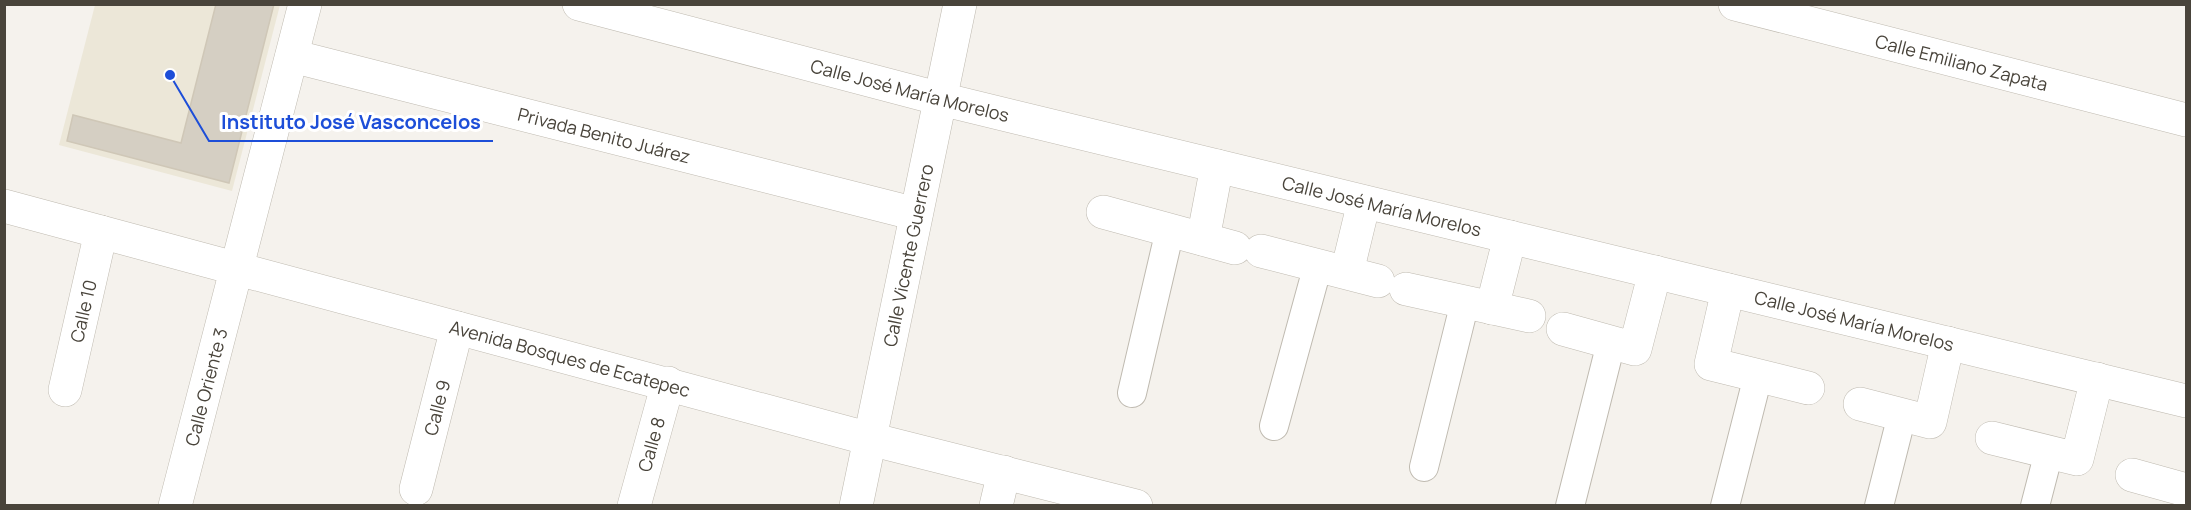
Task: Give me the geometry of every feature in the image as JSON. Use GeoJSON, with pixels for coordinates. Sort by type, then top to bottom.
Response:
{"type":"FeatureCollection","features":[{"type":"Feature","properties":{"kind":"street","name":"Calle Oriente 3"},"geometry":{"type":"LineString","coordinates":[[175,506],[305,4]]}},
{"type":"Feature","properties":{"kind":"street","name":"Calle José María Morelos"},"geometry":{"type":"LineString","coordinates":[[579,4],[941,99],[2187,401]]}},
{"type":"Feature","properties":{"kind":"street","name":"Calle Vicente Guerrero"},"geometry":{"type":"LineString","coordinates":[[856,506],[960,4]]}},
{"type":"Feature","properties":{"kind":"street","name":"Calle Emiliano Zapata"},"geometry":{"type":"LineString","coordinates":[[1735,4],[2187,120]]}},
{"type":"Feature","properties":{"kind":"street","name":"Privada Benito Juárez"},"geometry":{"type":"LineString","coordinates":[[292,56],[916,214]]}},
{"type":"Feature","properties":{"kind":"street"},"geometry":{"type":"LineString","coordinates":[[1203,239],[1217,166]]}},
{"type":"Feature","properties":{"kind":"street"},"geometry":{"type":"LineString","coordinates":[[1274,426],[1332,269],[1364,202]]}},
{"type":"Feature","properties":{"kind":"street","name":"Avenida Bosques de Ecatepec"},"geometry":{"type":"LineString","coordinates":[[4,206],[870,439],[1136,506]]}},
{"type":"Feature","properties":{"kind":"street"},"geometry":{"type":"LineString","coordinates":[[1103,212],[1203,239],[1529,316]]}},
{"type":"Feature","properties":{"kind":"street"},"geometry":{"type":"LineString","coordinates":[[1132,393],[1170,230]]}},
{"type":"Feature","properties":{"kind":"street","name":"Calle 10"},"geometry":{"type":"LineString","coordinates":[[65,390],[101,232]]}},
{"type":"Feature","properties":{"kind":"street"},"geometry":{"type":"LineString","coordinates":[[1424,467],[1479,305],[1510,237]]}},
{"type":"Feature","properties":{"kind":"street"},"geometry":{"type":"LineString","coordinates":[[1563,329],[1635,349],[1655,272]]}},
{"type":"Feature","properties":{"kind":"street"},"geometry":{"type":"LineString","coordinates":[[1728,290],[1711,364],[1808,388]]}},
{"type":"Feature","properties":{"kind":"street","name":"Calle 9"},"geometry":{"type":"LineString","coordinates":[[416,489],[457,327]]}},
{"type":"Feature","properties":{"kind":"street"},"geometry":{"type":"LineString","coordinates":[[1570,506],[1611,343]]}},
{"type":"Feature","properties":{"kind":"street"},"geometry":{"type":"LineString","coordinates":[[1860,404],[1930,422],[1948,343]]}},
{"type":"Feature","properties":{"kind":"street"},"geometry":{"type":"LineString","coordinates":[[1725,506],[1758,376]]}},
{"type":"Feature","properties":{"kind":"street"},"geometry":{"type":"LineString","coordinates":[[1992,438],[2077,459],[2097,379]]}},
{"type":"Feature","properties":{"kind":"street","name":"Calle 8"},"geometry":{"type":"LineString","coordinates":[[634,506],[668,383]]}},
{"type":"Feature","properties":{"kind":"street"},"geometry":{"type":"LineString","coordinates":[[1879,506],[1902,415]]}},
{"type":"Feature","properties":{"kind":"street"},"geometry":{"type":"LineString","coordinates":[[2035,506],[2049,452]]}},
{"type":"Feature","properties":{"kind":"street"},"geometry":{"type":"LineString","coordinates":[[996,506],[1004,472]]}},
{"type":"Feature","properties":{"kind":"street"},"geometry":{"type":"LineString","coordinates":[[2132,475],[2187,490]]}},
{"type":"Feature","properties":{"kind":"shaded area"},"geometry":{"type":"Polygon","coordinates":[[[95,5],[280,5],[232,191],[59,145],[95,5]]]}},
{"type":"Feature","properties":{"kind":"building"},"geometry":{"type":"Polygon","coordinates":[[[216,4],[274,4],[229,183],[67,141],[73,115],[181,143],[216,4]]]}},
{"type":"Feature","properties":{"kind":"place","name":"Instituto José Vasconcelos"},"geometry":{"type":"Point","coordinates":[170,75]}}]}
